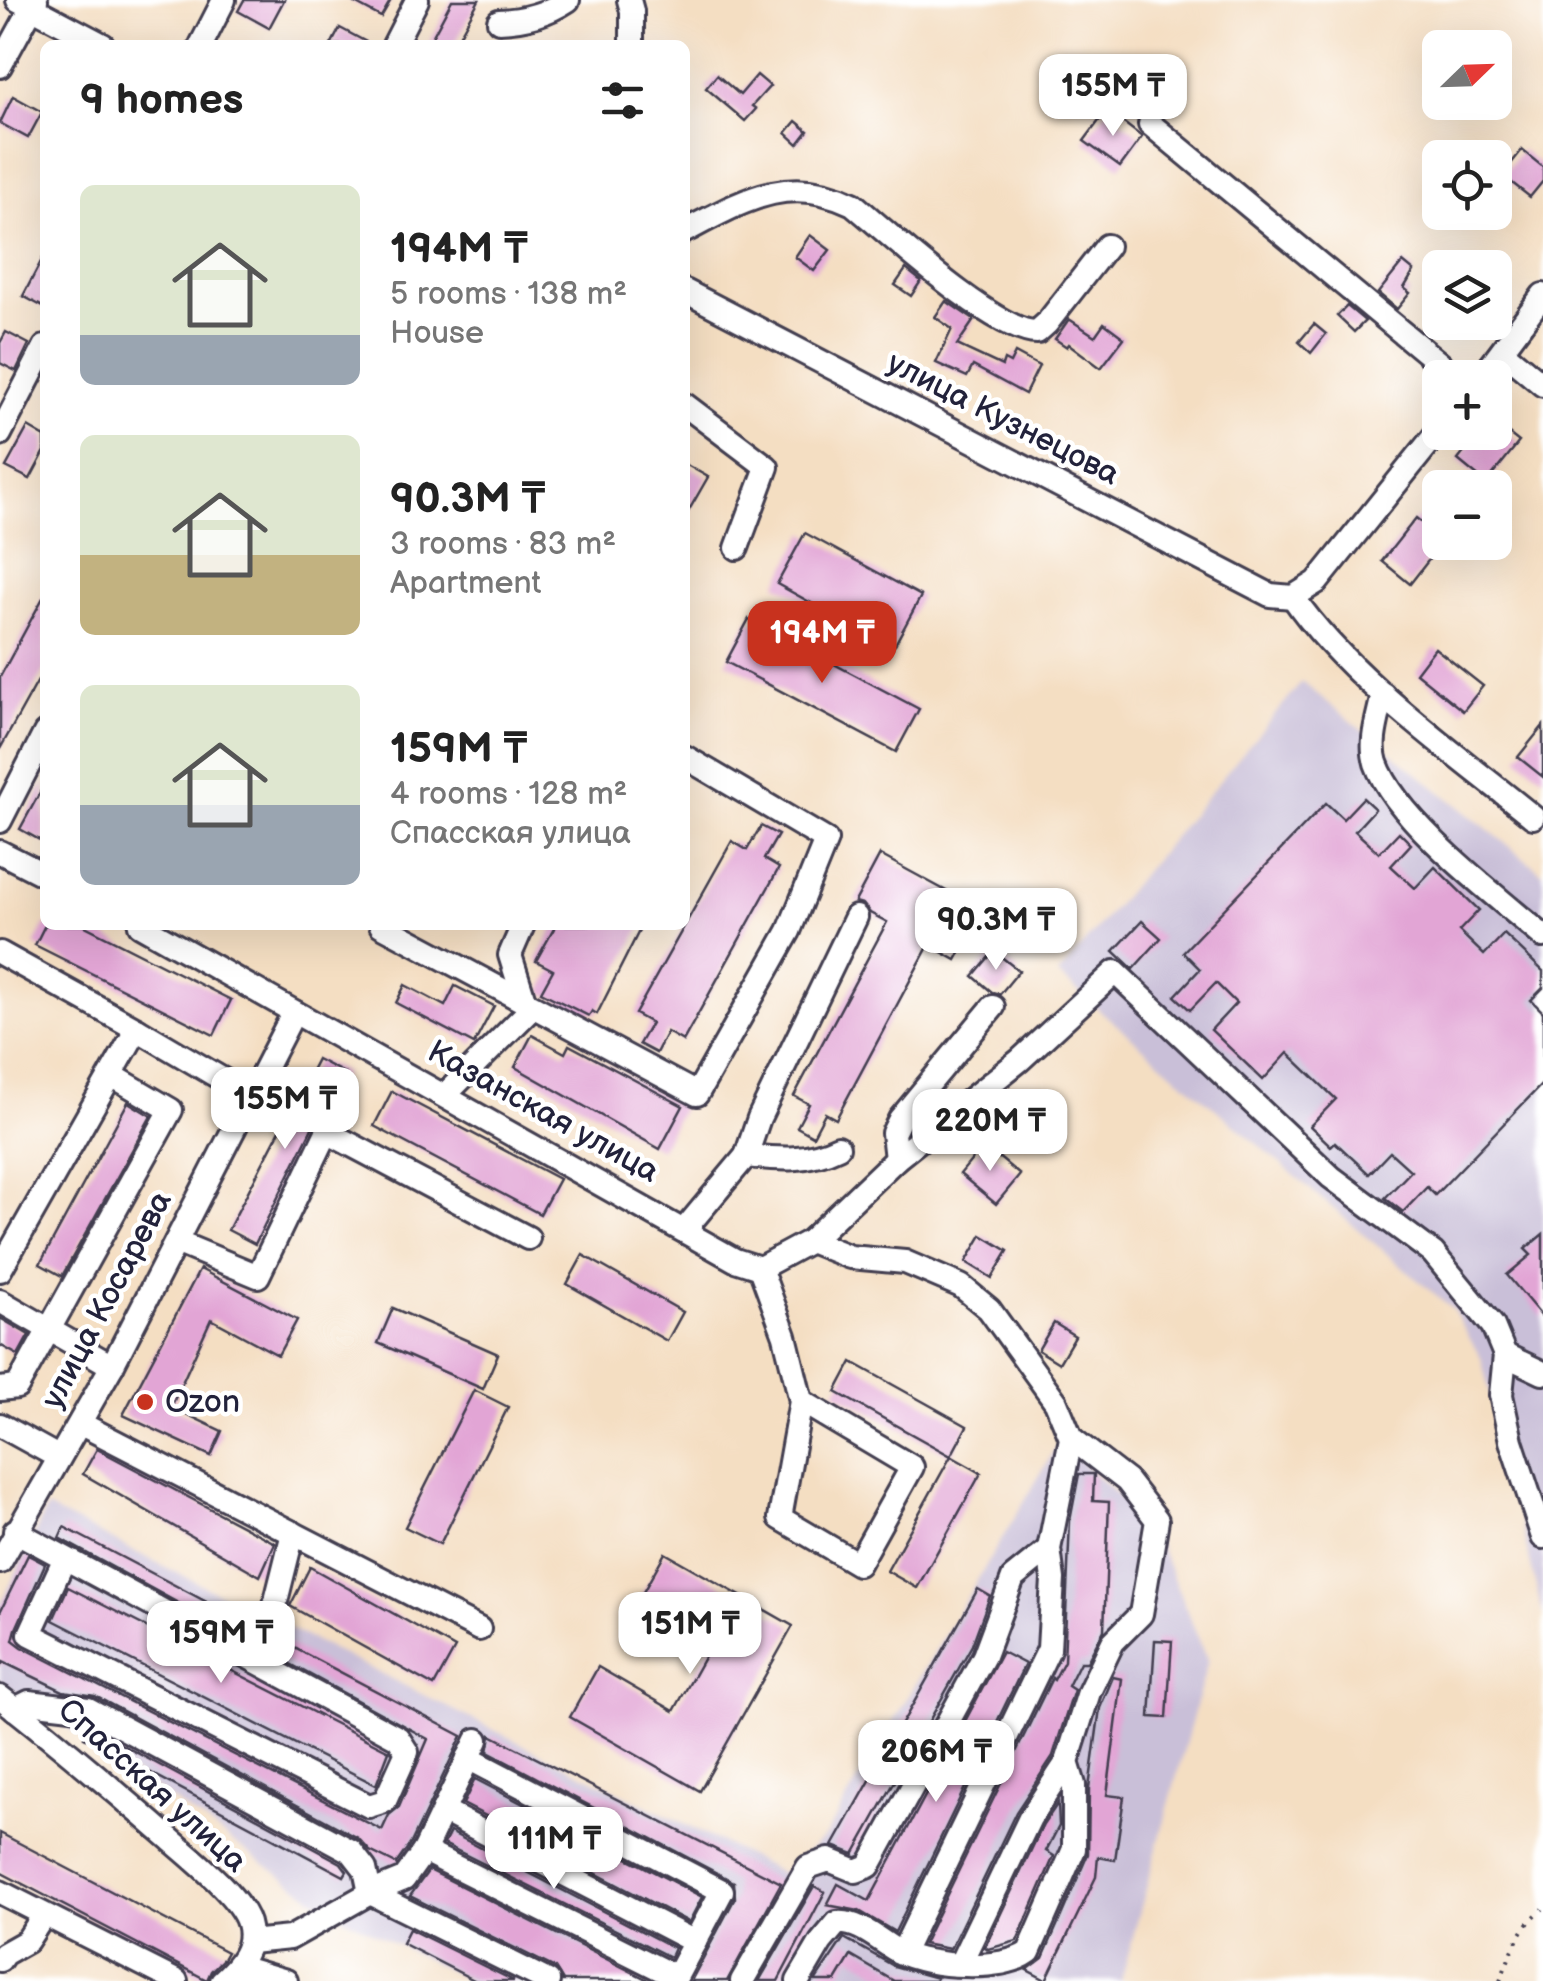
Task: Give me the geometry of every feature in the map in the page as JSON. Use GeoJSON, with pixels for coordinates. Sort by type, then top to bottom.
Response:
{"type":"FeatureCollection","features":[{"type":"Feature","properties":{"kind":"street"},"geometry":{"type":"LineString","coordinates":[[204,40],[224,0]]}},
{"type":"Feature","properties":{"kind":"street"},"geometry":{"type":"LineString","coordinates":[[397,40],[417,0]]}},
{"type":"Feature","properties":{"kind":"street"},"geometry":{"type":"LineString","coordinates":[[499,20],[522,20],[568,0]]}},
{"type":"Feature","properties":{"kind":"street"},"geometry":{"type":"LineString","coordinates":[[628,0],[632,40]]}},
{"type":"Feature","properties":{"kind":"street"},"geometry":{"type":"LineString","coordinates":[[0,66],[29,3],[94,40]]}},
{"type":"Feature","properties":{"kind":"street"},"geometry":{"type":"LineString","coordinates":[[1150,124],[1436,360]]}},
{"type":"Feature","properties":{"kind":"street"},"geometry":{"type":"LineString","coordinates":[[690,228],[748,198],[787,188],[830,192],[853,204],[991,314],[1024,332],[1037,332],[1047,323],[1107,246]]}},
{"type":"Feature","properties":{"kind":"street","name":"улица Кузнецова"},"geometry":{"type":"LineString","coordinates":[[690,294],[1270,594],[1293,597]]}},
{"type":"Feature","properties":{"kind":"street"},"geometry":{"type":"LineString","coordinates":[[1495,360],[1543,295]]}},
{"type":"Feature","properties":{"kind":"street"},"geometry":{"type":"LineString","coordinates":[[1502,351],[1543,385]]}},
{"type":"Feature","properties":{"kind":"street"},"geometry":{"type":"LineString","coordinates":[[0,434],[40,358]]}},
{"type":"Feature","properties":{"kind":"street"},"geometry":{"type":"LineString","coordinates":[[690,409],[767,467],[737,548]]}},
{"type":"Feature","properties":{"kind":"street"},"geometry":{"type":"LineString","coordinates":[[1423,450],[1318,582],[1293,597],[1305,615],[1383,694],[1534,817]]}},
{"type":"Feature","properties":{"kind":"street"},"geometry":{"type":"LineString","coordinates":[[1383,694],[1374,742],[1375,761],[1391,795],[1454,860],[1543,936]]}},
{"type":"Feature","properties":{"kind":"street"},"geometry":{"type":"LineString","coordinates":[[0,821],[40,743]]}},
{"type":"Feature","properties":{"kind":"street"},"geometry":{"type":"LineString","coordinates":[[390,930],[697,1094],[789,932],[826,840],[690,760]]}},
{"type":"Feature","properties":{"kind":"street"},"geometry":{"type":"LineString","coordinates":[[0,852],[40,873]]}},
{"type":"Feature","properties":{"kind":"street"},"geometry":{"type":"LineString","coordinates":[[685,1229],[746,1156],[759,1118],[856,917]]}},
{"type":"Feature","properties":{"kind":"street"},"geometry":{"type":"LineString","coordinates":[[446,1094],[528,1012],[510,956],[522,930]]}},
{"type":"Feature","properties":{"kind":"street","name":"Казанская улица"},"geometry":{"type":"LineString","coordinates":[[178,934],[294,1012],[446,1094],[735,1260],[760,1268]]}},
{"type":"Feature","properties":{"kind":"street"},"geometry":{"type":"LineString","coordinates":[[0,954],[249,1095]]}},
{"type":"Feature","properties":{"kind":"street"},"geometry":{"type":"LineString","coordinates":[[800,1401],[912,1468],[858,1564],[780,1518],[800,1401],[785,1336],[760,1268],[810,1240],[896,1159],[1020,1060],[1115,972],[1330,1177],[1434,1253],[1493,1326],[1504,1355],[1500,1395],[1510,1442],[1543,1537]]}},
{"type":"Feature","properties":{"kind":"street"},"geometry":{"type":"LineString","coordinates":[[896,1159],[894,1133],[900,1118],[992,1008]]}},
{"type":"Feature","properties":{"kind":"street","name":"улица Косарева"},"geometry":{"type":"LineString","coordinates":[[0,1562],[58,1456],[81,1424],[294,1012]]}},
{"type":"Feature","properties":{"kind":"street"},"geometry":{"type":"LineString","coordinates":[[0,1270],[137,1029]]}},
{"type":"Feature","properties":{"kind":"street"},"geometry":{"type":"LineString","coordinates":[[0,1389],[17,1387],[171,1110],[112,1076]]}},
{"type":"Feature","properties":{"kind":"street"},"geometry":{"type":"LineString","coordinates":[[176,1242],[258,1276],[328,1132],[528,1238]]}},
{"type":"Feature","properties":{"kind":"street"},"geometry":{"type":"LineString","coordinates":[[746,1156],[818,1157],[838,1147]]}},
{"type":"Feature","properties":{"kind":"street"},"geometry":{"type":"LineString","coordinates":[[810,1240],[850,1257],[906,1262],[960,1286],[990,1309],[1056,1402],[1071,1438],[1127,1481],[1156,1520],[1142,1614],[1113,1642],[1090,1692],[1067,1762],[1030,1818],[960,1964]]}},
{"type":"Feature","properties":{"kind":"street"},"geometry":{"type":"LineString","coordinates":[[0,1301],[112,1366]]}},
{"type":"Feature","properties":{"kind":"street"},"geometry":{"type":"LineString","coordinates":[[1504,1355],[1543,1373]]}},
{"type":"Feature","properties":{"kind":"street"},"geometry":{"type":"LineString","coordinates":[[81,1424],[480,1629]]}},
{"type":"Feature","properties":{"kind":"street"},"geometry":{"type":"LineString","coordinates":[[0,1425],[58,1456]]}},
{"type":"Feature","properties":{"kind":"street"},"geometry":{"type":"LineString","coordinates":[[902,1953],[1049,1649],[1053,1579],[1049,1549],[1071,1438]]}},
{"type":"Feature","properties":{"kind":"street"},"geometry":{"type":"LineString","coordinates":[[15,1532],[398,1738],[407,1752],[385,1801],[368,1806],[30,1634],[64,1560]]}},
{"type":"Feature","properties":{"kind":"street"},"geometry":{"type":"LineString","coordinates":[[274,1609],[293,1533]]}},
{"type":"Feature","properties":{"kind":"street"},"geometry":{"type":"LineString","coordinates":[[742,1981],[808,1867],[829,1860],[856,1870],[869,1866],[984,1656],[1013,1578],[1049,1549]]}},
{"type":"Feature","properties":{"kind":"street"},"geometry":{"type":"LineString","coordinates":[[8,1703],[88,1709],[351,1851],[365,1869],[370,1893]]}},
{"type":"Feature","properties":{"kind":"street","name":"Спасская улица"},"geometry":{"type":"LineString","coordinates":[[8,1703],[77,1757],[217,1881],[247,1920],[250,1942]]}},
{"type":"Feature","properties":{"kind":"street"},"geometry":{"type":"LineString","coordinates":[[286,1981],[230,1974],[250,1942],[290,1938],[370,1893],[404,1879],[424,1851],[473,1749],[722,1890],[676,1977],[424,1851]]}},
{"type":"Feature","properties":{"kind":"street"},"geometry":{"type":"LineString","coordinates":[[798,1981],[837,1923],[850,1922],[920,1960],[960,1964],[1017,1961],[1029,1952],[1074,1849],[1074,1785],[1067,1762]]}},
{"type":"Feature","properties":{"kind":"street"},"geometry":{"type":"LineString","coordinates":[[443,1812],[694,1942]]}},
{"type":"Feature","properties":{"kind":"street"},"geometry":{"type":"LineString","coordinates":[[0,1892],[176,1981]]}},
{"type":"Feature","properties":{"kind":"street"},"geometry":{"type":"LineString","coordinates":[[370,1893],[548,1981]]}},
{"type":"Feature","properties":{"kind":"street"},"geometry":{"type":"LineString","coordinates":[[0,1960],[28,1941],[44,1915]]}},
{"type":"Feature","properties":{"kind":"path"},"geometry":{"type":"LineString","coordinates":[[1500,1981],[1517,1938],[1543,1909]]}},
{"type":"Feature","properties":{"kind":"shaded area"},"geometry":{"type":"Polygon","coordinates":[[[1302,682],[1543,873],[1543,1616],[1481,1358],[1453,1310],[1058,975],[1302,682]]]}},
{"type":"Feature","properties":{"kind":"shaded area"},"geometry":{"type":"Polygon","coordinates":[[[1060,1441],[1152,1528],[1208,1661],[1121,1981],[468,1981],[334,1912],[0,1681],[0,1606],[47,1508],[782,1873],[825,1836],[1060,1441]]]}},
{"type":"Feature","properties":{"kind":"building"},"geometry":{"type":"Polygon","coordinates":[[[244,0],[284,0],[269,28],[238,11],[244,0]]]}},
{"type":"Feature","properties":{"kind":"building"},"geometry":{"type":"Polygon","coordinates":[[[349,0],[391,0],[381,17],[349,0]]]}},
{"type":"Feature","properties":{"kind":"building"},"geometry":{"type":"Polygon","coordinates":[[[452,0],[479,0],[457,40],[431,40],[452,0]]]}},
{"type":"Feature","properties":{"kind":"building"},"geometry":{"type":"Polygon","coordinates":[[[340,28],[363,40],[334,40],[340,28]]]}},
{"type":"Feature","properties":{"kind":"building"},"geometry":{"type":"Polygon","coordinates":[[[717,75],[740,95],[757,75],[770,86],[752,106],[756,109],[745,121],[706,88],[717,75]]]}},
{"type":"Feature","properties":{"kind":"building"},"geometry":{"type":"Polygon","coordinates":[[[13,96],[40,111],[28,138],[0,123],[13,96]]]}},
{"type":"Feature","properties":{"kind":"building"},"geometry":{"type":"Polygon","coordinates":[[[1107,110],[1142,137],[1120,167],[1084,141],[1107,110]]]}},
{"type":"Feature","properties":{"kind":"building"},"geometry":{"type":"Polygon","coordinates":[[[796,121],[808,131],[798,144],[786,133],[796,121]]]}},
{"type":"Feature","properties":{"kind":"building"},"geometry":{"type":"Polygon","coordinates":[[[1522,150],[1543,167],[1543,181],[1530,197],[1512,183],[1512,162],[1522,150]]]}},
{"type":"Feature","properties":{"kind":"building"},"geometry":{"type":"Polygon","coordinates":[[[810,235],[830,250],[814,271],[795,257],[810,235]]]}},
{"type":"Feature","properties":{"kind":"building"},"geometry":{"type":"Polygon","coordinates":[[[1403,262],[1414,271],[1404,288],[1410,293],[1397,309],[1378,293],[1403,262]]]}},
{"type":"Feature","properties":{"kind":"building"},"geometry":{"type":"Polygon","coordinates":[[[40,264],[40,305],[23,296],[40,264]]]}},
{"type":"Feature","properties":{"kind":"building"},"geometry":{"type":"Polygon","coordinates":[[[906,269],[921,281],[911,296],[895,285],[906,269]]]}},
{"type":"Feature","properties":{"kind":"building"},"geometry":{"type":"Polygon","coordinates":[[[946,301],[974,320],[957,345],[1002,366],[1004,360],[1010,363],[1015,353],[1039,366],[1025,394],[973,366],[967,377],[936,363],[952,329],[935,317],[946,301]]]}},
{"type":"Feature","properties":{"kind":"building"},"geometry":{"type":"Polygon","coordinates":[[[1347,306],[1365,321],[1354,332],[1337,316],[1347,306]]]}},
{"type":"Feature","properties":{"kind":"building"},"geometry":{"type":"Polygon","coordinates":[[[1069,319],[1095,336],[1104,323],[1124,338],[1101,368],[1069,344],[1067,347],[1055,339],[1069,319]]]}},
{"type":"Feature","properties":{"kind":"building"},"geometry":{"type":"Polygon","coordinates":[[[1314,324],[1326,334],[1311,353],[1299,342],[1314,324]]]}},
{"type":"Feature","properties":{"kind":"building"},"geometry":{"type":"Polygon","coordinates":[[[6,332],[29,344],[16,371],[0,363],[0,343],[6,332]]]}},
{"type":"Feature","properties":{"kind":"building"},"geometry":{"type":"Polygon","coordinates":[[[28,427],[40,434],[40,460],[30,479],[6,467],[28,427]]]}},
{"type":"Feature","properties":{"kind":"building"},"geometry":{"type":"Polygon","coordinates":[[[1512,436],[1519,442],[1496,470],[1470,470],[1458,460],[1466,450],[1512,450],[1512,436]]]}},
{"type":"Feature","properties":{"kind":"building"},"geometry":{"type":"Polygon","coordinates":[[[690,467],[708,477],[690,508],[690,467]]]}},
{"type":"Feature","properties":{"kind":"building"},"geometry":{"type":"Polygon","coordinates":[[[1416,518],[1422,523],[1422,560],[1429,560],[1410,584],[1382,561],[1416,518]]]}},
{"type":"Feature","properties":{"kind":"building"},"geometry":{"type":"Polygon","coordinates":[[[805,533],[921,596],[893,648],[777,584],[805,533]]]}},
{"type":"Feature","properties":{"kind":"building"},"geometry":{"type":"Polygon","coordinates":[[[40,603],[40,677],[0,749],[0,677],[40,603]]]}},
{"type":"Feature","properties":{"kind":"building"},"geometry":{"type":"Polygon","coordinates":[[[749,619],[919,709],[896,752],[726,662],[749,619]]]}},
{"type":"Feature","properties":{"kind":"building"},"geometry":{"type":"Polygon","coordinates":[[[1435,648],[1483,686],[1463,711],[1416,673],[1435,648]]]}},
{"type":"Feature","properties":{"kind":"building"},"geometry":{"type":"Polygon","coordinates":[[[1543,726],[1543,777],[1518,757],[1543,726]]]}},
{"type":"Feature","properties":{"kind":"building"},"geometry":{"type":"Polygon","coordinates":[[[40,792],[40,840],[20,829],[40,792]]]}},
{"type":"Feature","properties":{"kind":"building"},"geometry":{"type":"Polygon","coordinates":[[[1363,798],[1375,809],[1355,831],[1379,853],[1399,832],[1411,844],[1391,866],[1415,888],[1435,867],[1479,910],[1459,931],[1484,955],[1504,934],[1543,971],[1543,988],[1531,1000],[1543,1012],[1543,1083],[1435,1195],[1427,1187],[1403,1212],[1385,1198],[1411,1171],[1390,1152],[1369,1174],[1335,1142],[1331,1146],[1310,1126],[1336,1099],[1288,1053],[1263,1080],[1211,1030],[1236,1003],[1216,983],[1190,1010],[1175,996],[1200,969],[1183,952],[1326,803],[1343,819],[1363,798]]]}},
{"type":"Feature","properties":{"kind":"building"},"geometry":{"type":"Polygon","coordinates":[[[761,826],[778,835],[764,859],[779,868],[683,1041],[667,1032],[656,1053],[639,1044],[651,1023],[635,1014],[682,930],[690,930],[690,916],[732,841],[747,850],[761,826]]]}},
{"type":"Feature","properties":{"kind":"building"},"geometry":{"type":"Polygon","coordinates":[[[880,855],[983,911],[956,960],[929,945],[836,1119],[825,1113],[813,1136],[797,1127],[809,1104],[794,1096],[887,922],[855,902],[880,855]]]}},
{"type":"Feature","properties":{"kind":"building"},"geometry":{"type":"Polygon","coordinates":[[[1142,921],[1161,938],[1133,969],[1114,951],[1142,921]]]}},
{"type":"Feature","properties":{"kind":"building"},"geometry":{"type":"Polygon","coordinates":[[[42,930],[93,930],[231,1000],[214,1035],[35,945],[42,930]]]}},
{"type":"Feature","properties":{"kind":"building"},"geometry":{"type":"Polygon","coordinates":[[[553,930],[639,930],[597,1014],[592,1011],[589,1016],[541,992],[553,970],[536,961],[553,930]]]}},
{"type":"Feature","properties":{"kind":"building"},"geometry":{"type":"Polygon","coordinates":[[[994,951],[1019,971],[1000,994],[973,976],[994,951]]]}},
{"type":"Feature","properties":{"kind":"building"},"geometry":{"type":"Polygon","coordinates":[[[405,985],[445,1006],[455,986],[494,1006],[474,1044],[396,1003],[405,985]]]}},
{"type":"Feature","properties":{"kind":"building"},"geometry":{"type":"Polygon","coordinates":[[[532,1035],[565,1053],[569,1045],[683,1106],[660,1149],[515,1067],[532,1035]]]}},
{"type":"Feature","properties":{"kind":"building"},"geometry":{"type":"Polygon","coordinates":[[[317,1059],[344,1073],[313,1126],[255,1244],[228,1230],[317,1059]]]}},
{"type":"Feature","properties":{"kind":"building"},"geometry":{"type":"Polygon","coordinates":[[[392,1091],[559,1179],[540,1214],[374,1126],[392,1091]]]}},
{"type":"Feature","properties":{"kind":"building"},"geometry":{"type":"Polygon","coordinates":[[[128,1102],[151,1116],[62,1276],[40,1264],[128,1102]]]}},
{"type":"Feature","properties":{"kind":"building"},"geometry":{"type":"Polygon","coordinates":[[[984,1145],[1020,1175],[996,1204],[960,1174],[984,1145]]]}},
{"type":"Feature","properties":{"kind":"building"},"geometry":{"type":"Polygon","coordinates":[[[1543,1234],[1543,1318],[1507,1275],[1531,1255],[1525,1249],[1543,1234]]]}},
{"type":"Feature","properties":{"kind":"building"},"geometry":{"type":"Polygon","coordinates":[[[982,1235],[1008,1251],[992,1278],[966,1262],[982,1235]]]}},
{"type":"Feature","properties":{"kind":"building"},"geometry":{"type":"Polygon","coordinates":[[[583,1255],[683,1312],[667,1341],[567,1284],[583,1255]]]}},
{"type":"Feature","properties":{"kind":"building"},"geometry":{"type":"Polygon","coordinates":[[[200,1269],[297,1320],[278,1355],[211,1319],[171,1407],[222,1431],[211,1456],[123,1415],[200,1269]]]}},
{"type":"Feature","properties":{"kind":"building"},"geometry":{"type":"Polygon","coordinates":[[[393,1308],[498,1354],[483,1389],[378,1343],[393,1308]]]}},
{"type":"Feature","properties":{"kind":"building"},"geometry":{"type":"Polygon","coordinates":[[[0,1318],[29,1335],[18,1355],[0,1345],[0,1318]]]}},
{"type":"Feature","properties":{"kind":"building"},"geometry":{"type":"Polygon","coordinates":[[[1054,1323],[1075,1336],[1059,1363],[1038,1350],[1054,1323]]]}},
{"type":"Feature","properties":{"kind":"building"},"geometry":{"type":"Polygon","coordinates":[[[852,1362],[967,1426],[951,1456],[836,1392],[852,1362]]]}},
{"type":"Feature","properties":{"kind":"building"},"geometry":{"type":"Polygon","coordinates":[[[474,1390],[508,1407],[440,1544],[405,1527],[474,1390]]]}},
{"type":"Feature","properties":{"kind":"building"},"geometry":{"type":"Polygon","coordinates":[[[97,1449],[275,1543],[260,1576],[83,1474],[97,1449]]]}},
{"type":"Feature","properties":{"kind":"building"},"geometry":{"type":"Polygon","coordinates":[[[951,1456],[981,1473],[917,1588],[887,1571],[951,1456]]]}},
{"type":"Feature","properties":{"kind":"building"},"geometry":{"type":"Polygon","coordinates":[[[1079,1474],[1094,1474],[1093,1501],[1109,1502],[1104,1630],[1087,1662],[1080,1662],[1068,1686],[1074,1690],[1053,1756],[1016,1812],[950,1949],[923,1944],[1052,1678],[1064,1661],[1070,1521],[1079,1474]]]}},
{"type":"Feature","properties":{"kind":"building"},"geometry":{"type":"Polygon","coordinates":[[[64,1527],[462,1736],[411,1843],[396,1864],[370,1851],[358,1838],[95,1696],[63,1691],[3,1662],[0,1668],[0,1612],[28,1555],[45,1564],[16,1629],[13,1640],[22,1647],[382,1830],[389,1815],[399,1807],[428,1739],[59,1538],[64,1527]]]}},
{"type":"Feature","properties":{"kind":"building"},"geometry":{"type":"Polygon","coordinates":[[[665,1553],[793,1626],[700,1791],[570,1717],[598,1667],[674,1711],[711,1645],[637,1603],[665,1553]]]}},
{"type":"Feature","properties":{"kind":"building"},"geometry":{"type":"Polygon","coordinates":[[[310,1567],[455,1648],[434,1686],[290,1606],[310,1567]]]}},
{"type":"Feature","properties":{"kind":"building"},"geometry":{"type":"Polygon","coordinates":[[[68,1587],[389,1751],[376,1785],[53,1620],[68,1587]]]}},
{"type":"Feature","properties":{"kind":"building"},"geometry":{"type":"Polygon","coordinates":[[[978,1589],[990,1596],[972,1645],[854,1854],[833,1846],[978,1589]]]}},
{"type":"Feature","properties":{"kind":"building"},"geometry":{"type":"Polygon","coordinates":[[[1155,1640],[1172,1641],[1167,1718],[1150,1717],[1155,1640]]]}},
{"type":"Feature","properties":{"kind":"building"},"geometry":{"type":"Polygon","coordinates":[[[1002,1652],[1025,1664],[895,1932],[859,1911],[827,1905],[838,1884],[869,1901],[1002,1652]]]}},
{"type":"Feature","properties":{"kind":"building"},"geometry":{"type":"Polygon","coordinates":[[[1113,1677],[1122,1679],[1107,1795],[1124,1797],[1115,1860],[1098,1857],[1096,1877],[1046,1980],[1027,1970],[1043,1958],[1088,1854],[1089,1788],[1100,1708],[1113,1677]]]}},
{"type":"Feature","properties":{"kind":"building"},"geometry":{"type":"Polygon","coordinates":[[[89,1727],[341,1863],[347,1871],[344,1876],[84,1737],[89,1727]]]}},
{"type":"Feature","properties":{"kind":"building"},"geometry":{"type":"Polygon","coordinates":[[[491,1735],[781,1883],[727,1981],[691,1981],[735,1898],[734,1882],[488,1752],[491,1735]]]}},
{"type":"Feature","properties":{"kind":"building"},"geometry":{"type":"Polygon","coordinates":[[[475,1779],[702,1897],[689,1922],[463,1804],[475,1779]]]}},
{"type":"Feature","properties":{"kind":"building"},"geometry":{"type":"Polygon","coordinates":[[[1058,1803],[1059,1826],[1046,1851],[1054,1856],[1017,1941],[988,1949],[985,1947],[1043,1825],[1058,1803]]]}},
{"type":"Feature","properties":{"kind":"building"},"geometry":{"type":"Polygon","coordinates":[[[450,1832],[674,1948],[670,1957],[444,1844],[450,1832]]]}},
{"type":"Feature","properties":{"kind":"building"},"geometry":{"type":"Polygon","coordinates":[[[0,1833],[227,1952],[207,1980],[0,1872],[0,1833]]]}},
{"type":"Feature","properties":{"kind":"building"},"geometry":{"type":"Polygon","coordinates":[[[429,1870],[650,1981],[563,1981],[555,1968],[410,1896],[429,1870]]]}},
{"type":"Feature","properties":{"kind":"building"},"geometry":{"type":"Polygon","coordinates":[[[814,1886],[825,1892],[778,1981],[759,1981],[814,1886]]]}},
{"type":"Feature","properties":{"kind":"building"},"geometry":{"type":"Polygon","coordinates":[[[409,1929],[514,1981],[476,1981],[402,1943],[409,1929]]]}},
{"type":"Feature","properties":{"kind":"building"},"geometry":{"type":"Polygon","coordinates":[[[844,1938],[894,1966],[937,1978],[894,1981],[851,1956],[836,1981],[815,1981],[844,1938]]]}},
{"type":"Feature","properties":{"kind":"place","name":"Ozon"},"geometry":{"type":"Point","coordinates":[145,1402]}}]}
